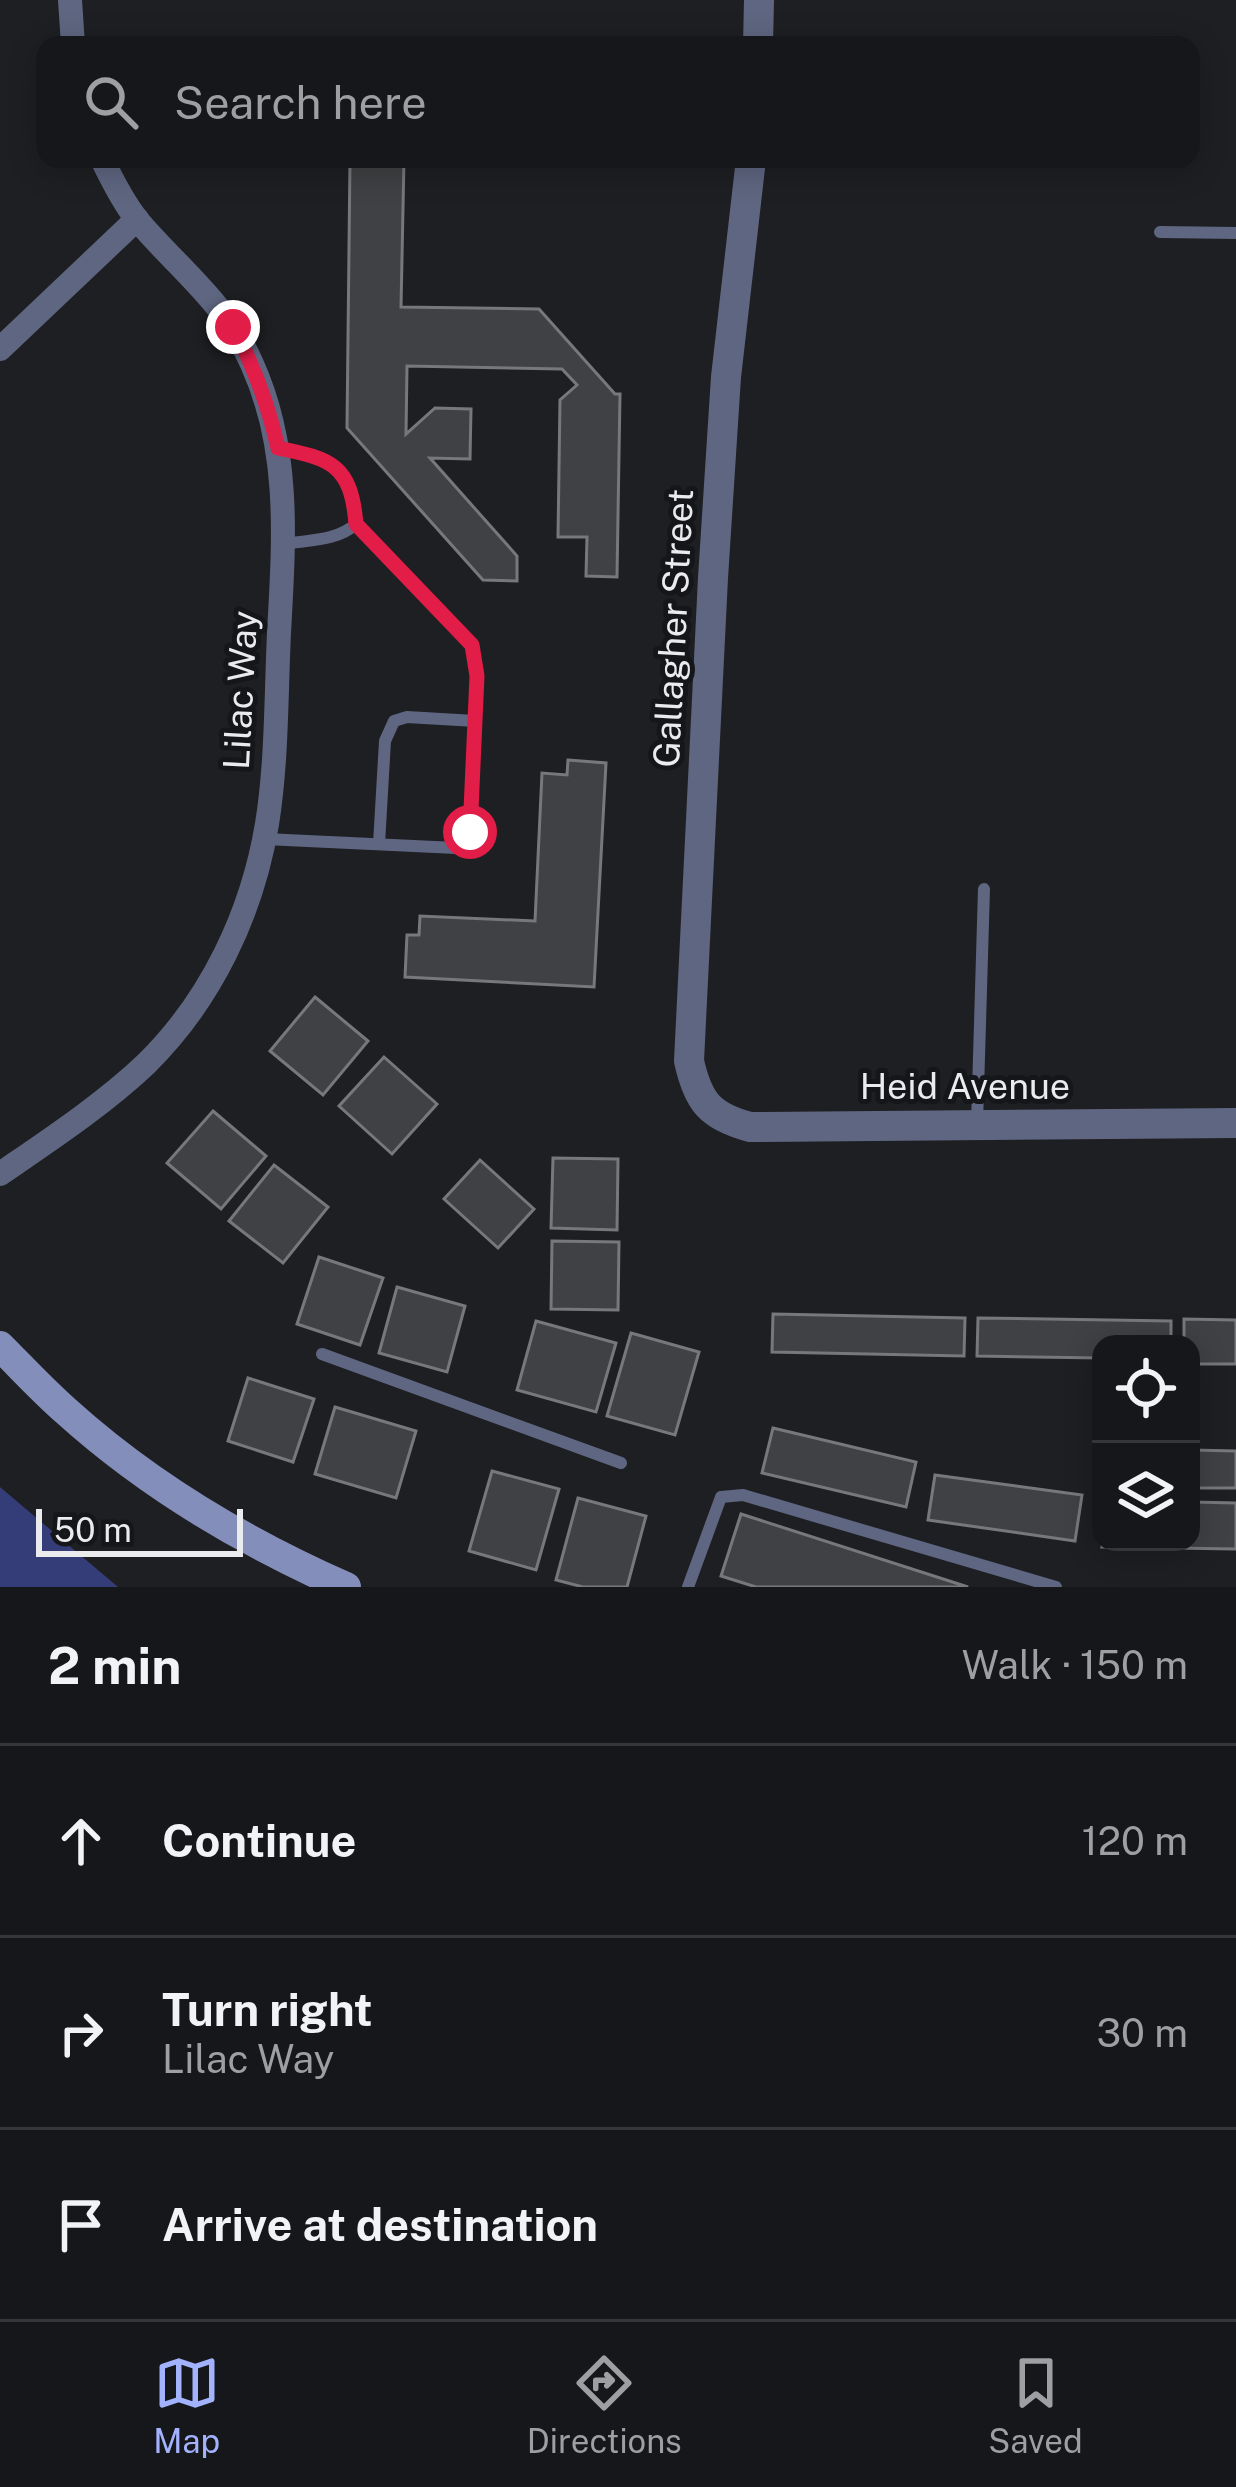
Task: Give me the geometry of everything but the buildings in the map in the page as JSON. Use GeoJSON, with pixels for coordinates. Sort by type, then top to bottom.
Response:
{"type":"FeatureCollection","features":[{"type":"Feature","properties":{"kind":"main road"},"geometry":{"type":"LineString","coordinates":[[0,1346],[65,1411],[138,1470],[208,1517],[346,1587]]}},
{"type":"Feature","properties":{"kind":"street"},"geometry":{"type":"LineString","coordinates":[[70,0],[72,36]]}},
{"type":"Feature","properties":{"kind":"street"},"geometry":{"type":"LineString","coordinates":[[758,36],[759,0]]}},
{"type":"Feature","properties":{"kind":"street","name":"Lilac Way"},"geometry":{"type":"LineString","coordinates":[[0,1174],[144,1066],[180,1026],[211,982],[239,925],[257,875],[270,795],[284,511],[270,412],[233,327],[219,306],[136,219],[108,168]]}},
{"type":"Feature","properties":{"kind":"street","name":"Gallagher Street"},"geometry":{"type":"LineString","coordinates":[[702,1100],[689,1061],[713,578],[726,377],[750,168]]}},
{"type":"Feature","properties":{"kind":"street"},"geometry":{"type":"LineString","coordinates":[[0,349],[136,219]]}},
{"type":"Feature","properties":{"kind":"street","name":"Heid Avenue"},"geometry":{"type":"LineString","coordinates":[[702,1100],[712,1111],[750,1127],[1236,1123]]}},
{"type":"Feature","properties":{"kind":"lane"},"geometry":{"type":"LineString","coordinates":[[1160,232],[1236,232]]}},
{"type":"Feature","properties":{"kind":"lane"},"geometry":{"type":"LineString","coordinates":[[264,838],[456,848],[464,842],[470,832],[477,676],[472,645],[356,524],[345,476],[322,459],[278,448]]}},
{"type":"Feature","properties":{"kind":"lane"},"geometry":{"type":"LineString","coordinates":[[284,544],[330,537],[356,524]]}},
{"type":"Feature","properties":{"kind":"lane"},"geometry":{"type":"LineString","coordinates":[[379,844],[385,741],[394,721],[407,717],[475,721]]}},
{"type":"Feature","properties":{"kind":"lane"},"geometry":{"type":"LineString","coordinates":[[977,1125],[984,889]]}},
{"type":"Feature","properties":{"kind":"lane"},"geometry":{"type":"LineString","coordinates":[[322,1354],[621,1463]]}},
{"type":"Feature","properties":{"kind":"lane"},"geometry":{"type":"LineString","coordinates":[[688,1587],[721,1497],[742,1495],[1056,1587]]}},
{"type":"Feature","properties":{"kind":"water"},"geometry":{"type":"Polygon","coordinates":[[[0,1487],[118,1587],[0,1587],[0,1487]]]}},
{"type":"Feature","properties":{"kind":"route"},"geometry":{"type":"LineString","coordinates":[[233,327],[253,364],[278,448],[322,459],[345,476],[356,524],[472,645],[477,676],[470,832]]}}]}
